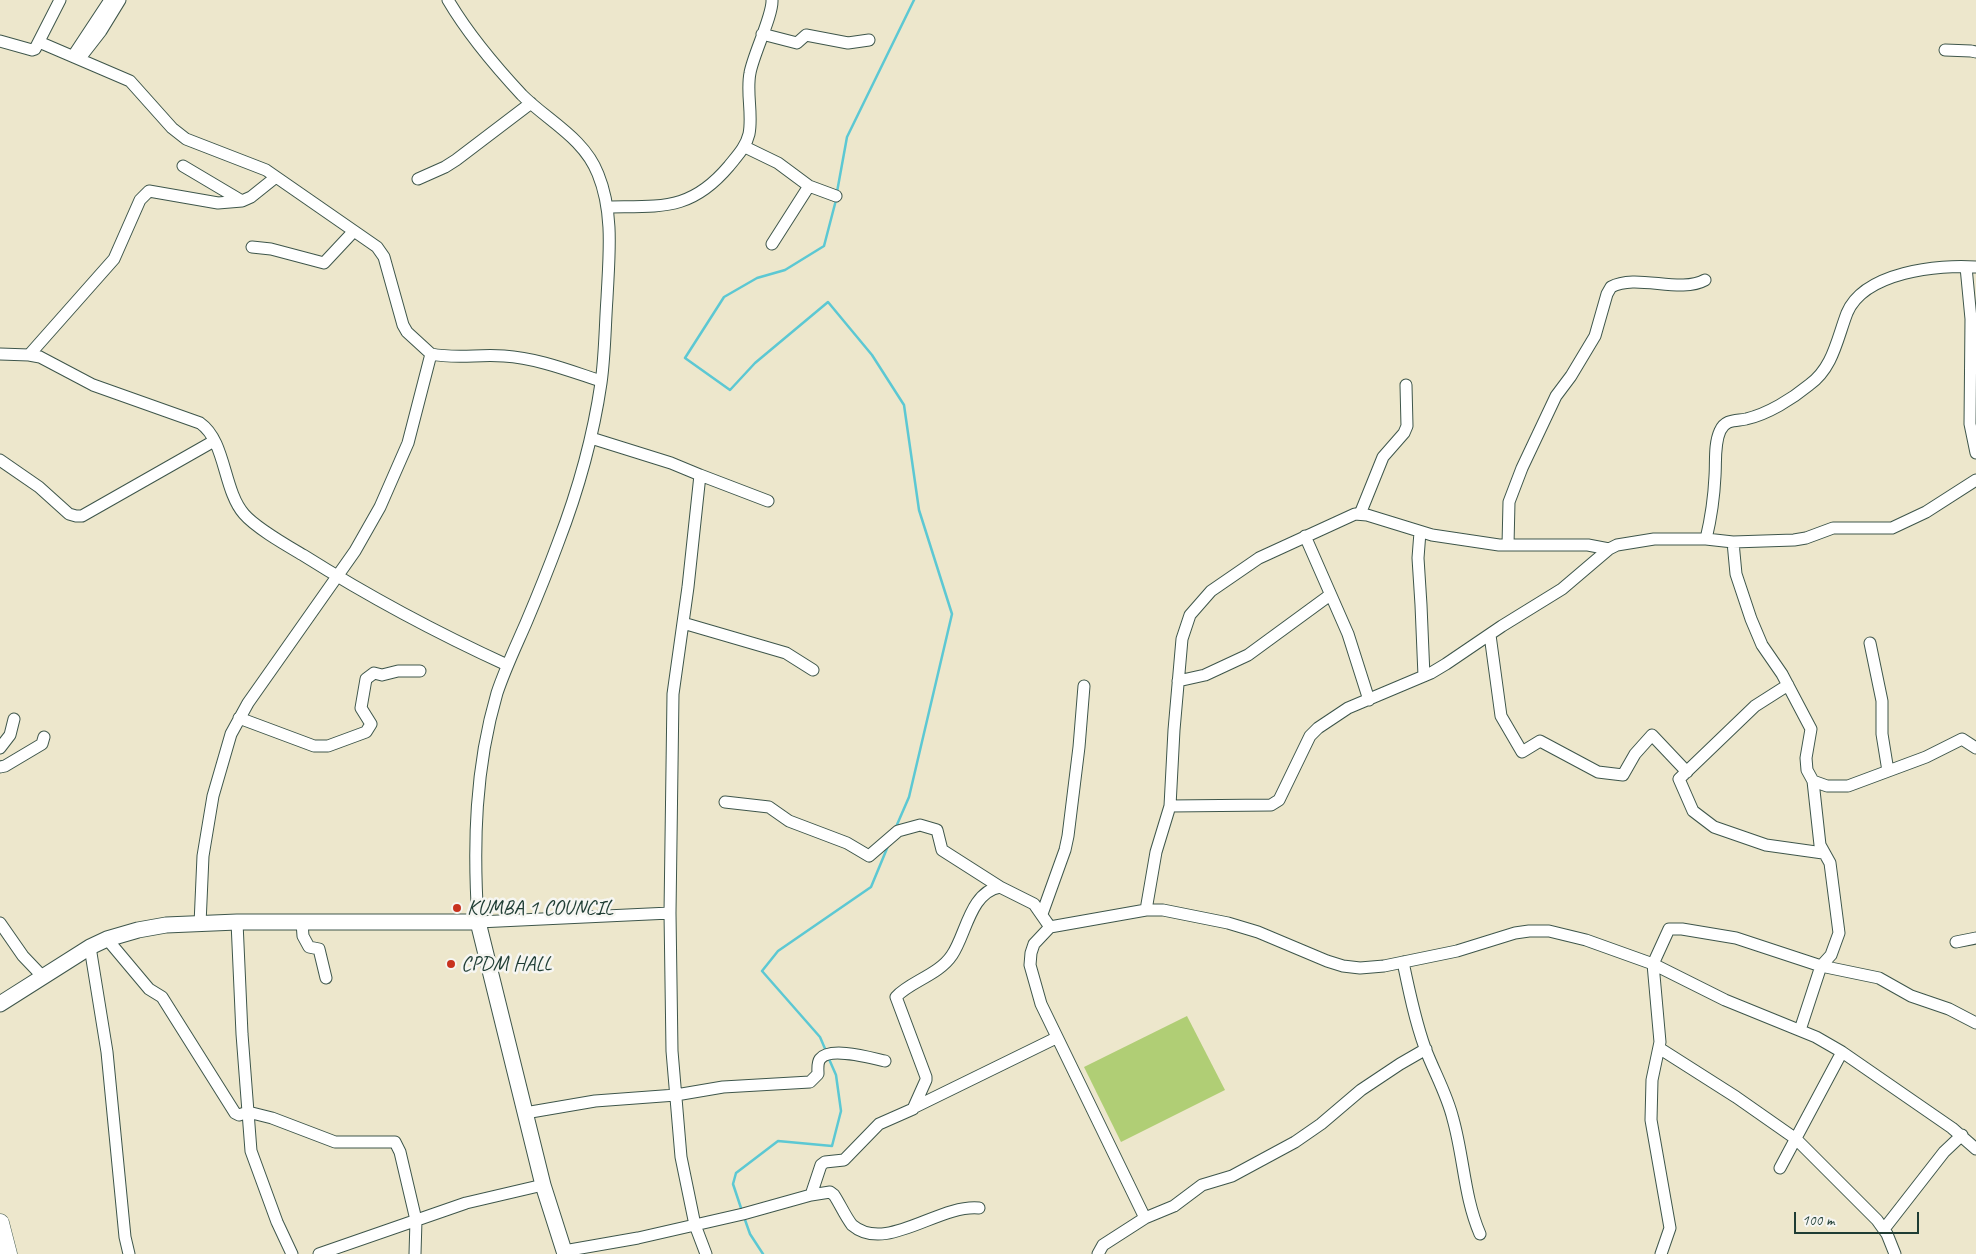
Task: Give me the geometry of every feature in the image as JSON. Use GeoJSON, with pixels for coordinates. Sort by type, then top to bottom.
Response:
{"type":"FeatureCollection","features":[{"type":"Feature","properties":{"kind":"main road"},"geometry":{"type":"LineString","coordinates":[[0,1004],[90,947],[107,939],[138,930],[166,925],[237,922],[478,922],[543,1185],[564,1252]]}},
{"type":"Feature","properties":{"kind":"street"},"geometry":{"type":"LineString","coordinates":[[0,41],[32,50],[36,49],[60,0]]}},
{"type":"Feature","properties":{"kind":"street"},"geometry":{"type":"LineString","coordinates":[[77,57],[110,0]]}},
{"type":"Feature","properties":{"kind":"street"},"geometry":{"type":"LineString","coordinates":[[77,57],[102,31],[120,0]]}},
{"type":"Feature","properties":{"kind":"street"},"geometry":{"type":"LineString","coordinates":[[448,0],[458,18],[531,103],[579,143],[589,155],[598,174],[608,207],[609,258],[601,382],[587,456],[558,544],[507,665],[489,726],[479,775],[476,810],[475,875],[478,922],[670,913]]}},
{"type":"Feature","properties":{"kind":"street"},"geometry":{"type":"LineString","coordinates":[[608,207],[669,205],[688,199],[715,183],[745,147],[751,122],[749,77],[770,12],[772,0]]}},
{"type":"Feature","properties":{"kind":"street"},"geometry":{"type":"LineString","coordinates":[[762,34],[797,42],[806,35],[848,42],[868,40]]}},
{"type":"Feature","properties":{"kind":"street"},"geometry":{"type":"LineString","coordinates":[[39,42],[130,81],[172,128],[186,139],[266,170],[377,247],[384,257],[403,325],[407,332],[431,354],[456,358],[517,357],[601,382]]}},
{"type":"Feature","properties":{"kind":"street"},"geometry":{"type":"LineString","coordinates":[[1945,50],[1976,52]]}},
{"type":"Feature","properties":{"kind":"street"},"geometry":{"type":"LineString","coordinates":[[418,179],[456,160],[531,103]]}},
{"type":"Feature","properties":{"kind":"street"},"geometry":{"type":"LineString","coordinates":[[745,147],[778,163],[809,186],[836,196]]}},
{"type":"Feature","properties":{"kind":"street"},"geometry":{"type":"LineString","coordinates":[[182,166],[242,201]]}},
{"type":"Feature","properties":{"kind":"street"},"geometry":{"type":"LineString","coordinates":[[29,355],[114,259],[140,200],[149,191],[218,203],[242,201],[252,197],[276,177]]}},
{"type":"Feature","properties":{"kind":"street"},"geometry":{"type":"LineString","coordinates":[[772,244],[809,186]]}},
{"type":"Feature","properties":{"kind":"street"},"geometry":{"type":"LineString","coordinates":[[252,247],[270,249],[324,263],[353,232]]}},
{"type":"Feature","properties":{"kind":"street"},"geometry":{"type":"LineString","coordinates":[[1706,540],[1713,500],[1717,442],[1724,425],[1729,421],[1758,415],[1793,397],[1815,381],[1833,354],[1848,311],[1859,296],[1868,289],[1900,274],[1971,267],[1970,424],[1976,452]]}},
{"type":"Feature","properties":{"kind":"street"},"geometry":{"type":"LineString","coordinates":[[1508,545],[1509,502],[1522,468],[1556,396],[1571,376],[1595,336],[1607,294],[1611,287],[1622,283],[1688,284],[1700,283],[1705,280]]}},
{"type":"Feature","properties":{"kind":"street"},"geometry":{"type":"LineString","coordinates":[[0,354],[40,357],[93,385],[200,423],[206,428],[214,441],[227,477],[244,514],[285,544],[338,577],[418,622],[507,665]]}},
{"type":"Feature","properties":{"kind":"street"},"geometry":{"type":"LineString","coordinates":[[200,924],[204,856],[213,796],[231,734],[239,718],[287,647],[338,577],[380,507],[408,443],[431,354]]}},
{"type":"Feature","properties":{"kind":"street"},"geometry":{"type":"LineString","coordinates":[[1360,514],[1383,457],[1404,433],[1406,426],[1406,385]]}},
{"type":"Feature","properties":{"kind":"street"},"geometry":{"type":"LineString","coordinates":[[591,438],[671,463],[700,476],[768,501]]}},
{"type":"Feature","properties":{"kind":"street"},"geometry":{"type":"LineString","coordinates":[[0,460],[39,487],[69,514],[82,516],[214,441]]}},
{"type":"Feature","properties":{"kind":"street"},"geometry":{"type":"LineString","coordinates":[[700,476],[673,694],[670,913],[672,1051],[681,1157],[695,1224],[706,1254]]}},
{"type":"Feature","properties":{"kind":"street"},"geometry":{"type":"LineString","coordinates":[[1170,806],[1231,807],[1271,805],[1276,803],[1289,782],[1314,732],[1348,708],[1424,676],[1446,664],[1562,589],[1616,545],[1654,539],[1733,542],[1794,540],[1806,538],[1833,528],[1892,528],[1926,512],[1976,480]]}},
{"type":"Feature","properties":{"kind":"street"},"geometry":{"type":"LineString","coordinates":[[1146,910],[1156,852],[1170,806],[1174,730],[1184,628],[1196,606],[1226,580],[1258,558],[1348,515],[1360,514],[1432,535],[1508,545],[1588,545],[1609,549]]}},
{"type":"Feature","properties":{"kind":"street"},"geometry":{"type":"LineString","coordinates":[[1420,532],[1418,558],[1422,605],[1424,676]]}},
{"type":"Feature","properties":{"kind":"street"},"geometry":{"type":"LineString","coordinates":[[1305,536],[1350,640],[1369,700]]}},
{"type":"Feature","properties":{"kind":"street"},"geometry":{"type":"LineString","coordinates":[[1733,542],[1736,574],[1746,609],[1762,645],[1788,685],[1811,729],[1806,763],[1807,770],[1813,781],[1816,815],[1823,853],[1830,863],[1839,933],[1832,955],[1820,966],[1800,1030]]}},
{"type":"Feature","properties":{"kind":"street"},"geometry":{"type":"LineString","coordinates":[[1178,681],[1205,675],[1248,655],[1330,595]]}},
{"type":"Feature","properties":{"kind":"street"},"geometry":{"type":"LineString","coordinates":[[683,623],[786,653],[813,670]]}},
{"type":"Feature","properties":{"kind":"street"},"geometry":{"type":"LineString","coordinates":[[1490,635],[1500,716],[1522,752],[1540,741],[1598,772],[1623,775],[1635,754],[1652,735],[1687,772]]}},
{"type":"Feature","properties":{"kind":"street"},"geometry":{"type":"LineString","coordinates":[[1870,643],[1882,701],[1882,734],[1888,771]]}},
{"type":"Feature","properties":{"kind":"street"},"geometry":{"type":"LineString","coordinates":[[239,718],[314,746],[328,746],[366,732],[371,724],[361,708],[366,679],[374,673],[382,675],[398,671],[420,671]]}},
{"type":"Feature","properties":{"kind":"street"},"geometry":{"type":"LineString","coordinates":[[1788,685],[1755,706],[1679,779],[1693,811],[1714,827],[1766,845],[1823,853]]}},
{"type":"Feature","properties":{"kind":"street"},"geometry":{"type":"LineString","coordinates":[[1042,914],[1065,850],[1068,836],[1084,686]]}},
{"type":"Feature","properties":{"kind":"street"},"geometry":{"type":"LineString","coordinates":[[0,748],[10,735],[14,719]]}},
{"type":"Feature","properties":{"kind":"street"},"geometry":{"type":"LineString","coordinates":[[0,767],[5,766],[42,744],[44,737]]}},
{"type":"Feature","properties":{"kind":"street"},"geometry":{"type":"LineString","coordinates":[[1813,781],[1827,786],[1843,787],[1926,757],[1962,739],[1976,748]]}},
{"type":"Feature","properties":{"kind":"street"},"geometry":{"type":"LineString","coordinates":[[726,802],[769,807],[789,821],[847,843],[870,856],[898,830],[920,825],[937,830],[942,850],[1000,888],[1027,899],[1034,904],[1050,927]]}},
{"type":"Feature","properties":{"kind":"street"},"geometry":{"type":"LineString","coordinates":[[915,1107],[926,1077],[896,997],[928,977],[950,958],[975,906],[992,890],[1000,888]]}},
{"type":"Feature","properties":{"kind":"street"},"geometry":{"type":"LineString","coordinates":[[1144,1218],[1040,1004],[1030,966],[1034,944],[1050,927],[1146,910],[1163,910],[1228,922],[1258,932],[1327,961],[1343,966],[1360,968],[1457,952],[1529,931],[1549,932],[1586,940],[1652,964],[1726,1000],[1816,1037],[1842,1052],[1962,1136],[1976,1149]]}},
{"type":"Feature","properties":{"kind":"street"},"geometry":{"type":"LineString","coordinates":[[237,922],[251,1151],[277,1222],[292,1254]]}},
{"type":"Feature","properties":{"kind":"street"},"geometry":{"type":"LineString","coordinates":[[302,922],[303,936],[310,947],[319,949],[326,978]]}},
{"type":"Feature","properties":{"kind":"street"},"geometry":{"type":"LineString","coordinates":[[0,923],[23,956],[43,977]]}},
{"type":"Feature","properties":{"kind":"street"},"geometry":{"type":"LineString","coordinates":[[1661,1254],[1670,1228],[1650,1120],[1652,1080],[1660,1048],[1652,964],[1667,932],[1673,928],[1736,938],[1820,966],[1886,981],[1905,993],[1949,1009],[1976,1023]]}},
{"type":"Feature","properties":{"kind":"street"},"geometry":{"type":"LineString","coordinates":[[1956,942],[1976,938]]}},
{"type":"Feature","properties":{"kind":"street"},"geometry":{"type":"LineString","coordinates":[[107,939],[149,989],[162,997],[235,1113],[239,1115],[248,1112],[272,1118],[336,1142],[395,1142],[400,1152],[416,1220],[415,1254]]}},
{"type":"Feature","properties":{"kind":"street"},"geometry":{"type":"LineString","coordinates":[[90,947],[106,1052],[125,1237],[129,1254]]}},
{"type":"Feature","properties":{"kind":"street"},"geometry":{"type":"LineString","coordinates":[[1402,962],[1411,1003],[1426,1049],[1440,1080],[1453,1118],[1465,1186],[1480,1234]]}},
{"type":"Feature","properties":{"kind":"street"},"geometry":{"type":"LineString","coordinates":[[811,1195],[820,1165],[825,1162],[844,1160],[879,1124],[910,1111],[1056,1038]]}},
{"type":"Feature","properties":{"kind":"street"},"geometry":{"type":"LineString","coordinates":[[1660,1048],[1736,1097],[1796,1139],[1811,1152],[1884,1229],[1895,1254]]}},
{"type":"Feature","properties":{"kind":"street"},"geometry":{"type":"LineString","coordinates":[[1098,1254],[1103,1245],[1144,1218],[1174,1206],[1202,1185],[1232,1176],[1295,1142],[1321,1124],[1361,1090],[1426,1049]]}},
{"type":"Feature","properties":{"kind":"street"},"geometry":{"type":"LineString","coordinates":[[1780,1168],[1842,1052]]}},
{"type":"Feature","properties":{"kind":"street"},"geometry":{"type":"LineString","coordinates":[[525,1113],[595,1101],[676,1095],[723,1087],[810,1082],[818,1074],[818,1061],[821,1057],[835,1053],[847,1053],[885,1061]]}},
{"type":"Feature","properties":{"kind":"street"},"geometry":{"type":"LineString","coordinates":[[1884,1229],[1944,1152],[1962,1136]]}},
{"type":"Feature","properties":{"kind":"street"},"geometry":{"type":"LineString","coordinates":[[319,1254],[466,1203],[543,1185]]}},
{"type":"Feature","properties":{"kind":"street"},"geometry":{"type":"LineString","coordinates":[[564,1252],[638,1238],[749,1213],[811,1195],[832,1193],[851,1224],[867,1237],[876,1240],[898,1236],[959,1209],[979,1208]]}},
{"type":"Feature","properties":{"kind":"green space"},"geometry":{"type":"Polygon","coordinates":[[[1187,1016],[1225,1090],[1121,1142],[1084,1067],[1187,1016]]]}},
{"type":"Feature","properties":{"kind":"waterway"},"geometry":{"type":"LineString","coordinates":[[837,192],[847,137],[914,0]]}},
{"type":"Feature","properties":{"kind":"waterway"},"geometry":{"type":"LineString","coordinates":[[836,200],[824,246],[785,270],[757,278],[724,297],[685,358],[730,390],[755,363],[828,302],[872,355],[904,405],[919,510],[952,614],[909,797],[896,827]]}},
{"type":"Feature","properties":{"kind":"waterway"},"geometry":{"type":"LineString","coordinates":[[826,1051],[820,1037],[762,971],[778,951],[871,887],[888,846]]}},
{"type":"Feature","properties":{"kind":"waterway"},"geometry":{"type":"LineString","coordinates":[[742,1211],[733,1184],[736,1173],[778,1141],[832,1146],[841,1111],[836,1075],[829,1059]]}},
{"type":"Feature","properties":{"kind":"waterway"},"geometry":{"type":"LineString","coordinates":[[744,1217],[750,1234],[763,1254]]}},
{"type":"Feature","properties":{"kind":"place","name":"KUMBA 1 COUNCIL"},"geometry":{"type":"Point","coordinates":[457,908]}},
{"type":"Feature","properties":{"kind":"place","name":"CPDM HALL"},"geometry":{"type":"Point","coordinates":[451,964]}}]}
